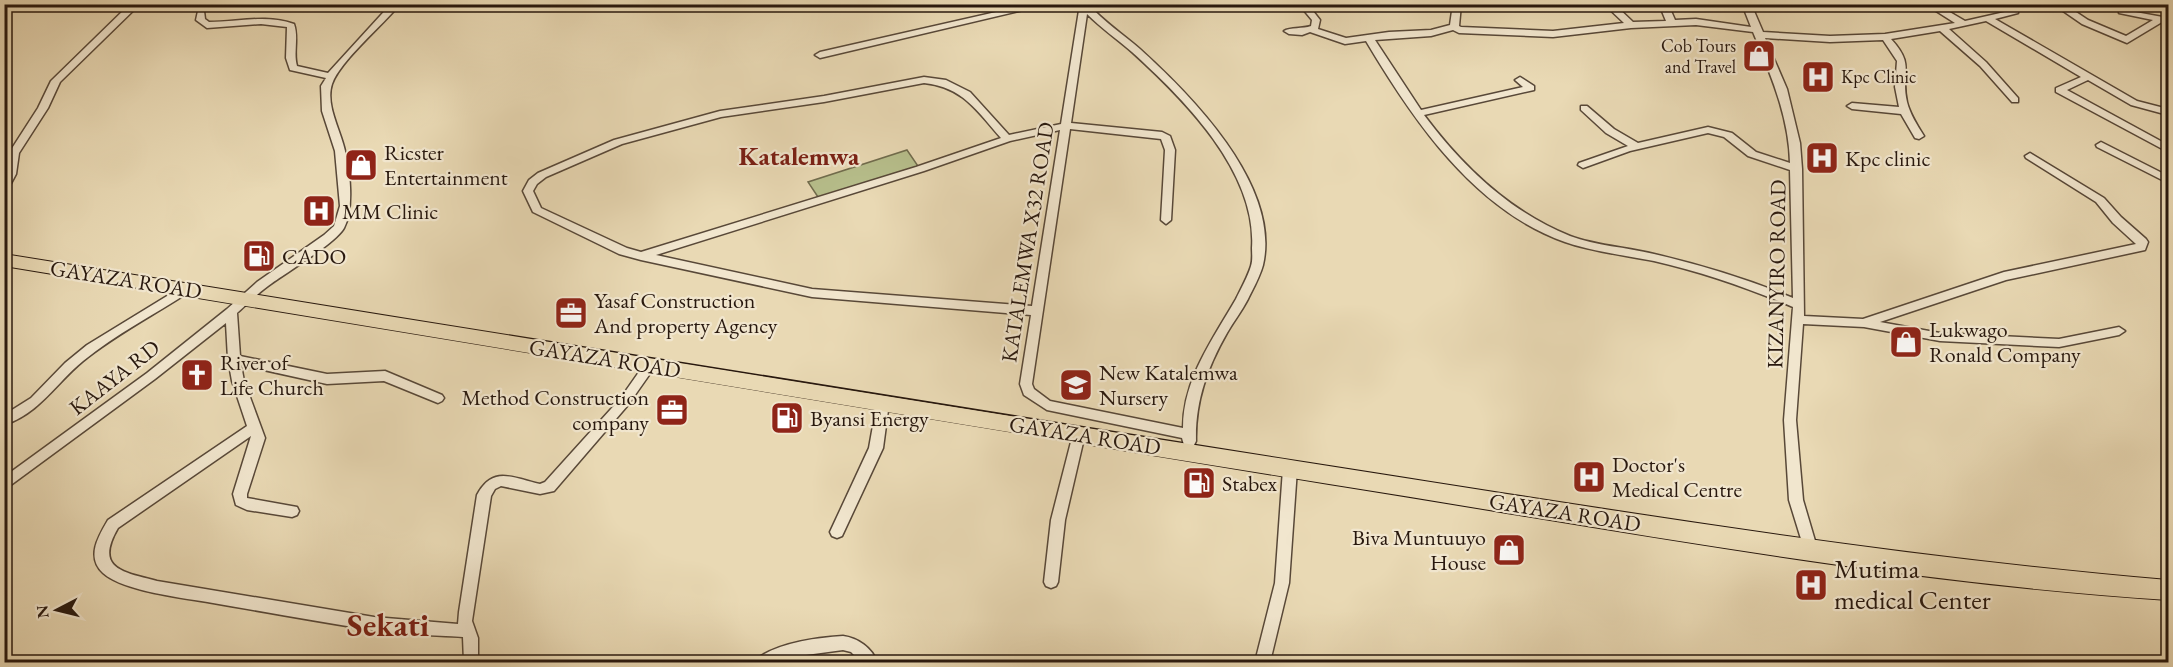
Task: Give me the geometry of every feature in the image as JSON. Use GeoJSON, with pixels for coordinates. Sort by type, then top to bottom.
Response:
{"type":"FeatureCollection","features":[{"type":"Feature","properties":{"kind":"main road","name":"GAYAZA ROAD"},"geometry":{"type":"LineString","coordinates":[[4,260],[184,289],[238,305],[650,365],[1079,434],[1189,443],[1290,469],[1811,550],[2027,578],[2169,590]]}},
{"type":"Feature","properties":{"kind":"street"},"geometry":{"type":"LineString","coordinates":[[4,188],[11,174],[14,153],[43,108],[56,81],[136,4]]}},
{"type":"Feature","properties":{"kind":"street"},"geometry":{"type":"LineString","coordinates":[[201,13],[200,20],[207,25],[269,21],[286,23],[291,26],[293,34],[290,56],[293,68],[330,76],[396,4]]}},
{"type":"Feature","properties":{"kind":"street"},"geometry":{"type":"LineString","coordinates":[[820,56],[1045,4]]}},
{"type":"Feature","properties":{"kind":"street"},"geometry":{"type":"LineString","coordinates":[[1454,27],[1457,4]]}},
{"type":"Feature","properties":{"kind":"street"},"geometry":{"type":"LineString","coordinates":[[1608,4],[1632,25]]}},
{"type":"Feature","properties":{"kind":"street"},"geometry":{"type":"LineString","coordinates":[[1663,4],[1672,22]]}},
{"type":"Feature","properties":{"kind":"street","name":"KIZANYIRO ROAD"},"geometry":{"type":"LineString","coordinates":[[1746,4],[1782,88],[1795,143],[1799,305],[1790,420],[1796,500],[1811,550]]}},
{"type":"Feature","properties":{"kind":"street"},"geometry":{"type":"LineString","coordinates":[[1929,4],[1964,24]]}},
{"type":"Feature","properties":{"kind":"street"},"geometry":{"type":"LineString","coordinates":[[2057,4],[2085,22],[2127,40],[2165,21]]}},
{"type":"Feature","properties":{"kind":"street"},"geometry":{"type":"LineString","coordinates":[[1084,5],[1167,81],[1218,138],[1252,196],[1257,215],[1259,234],[1255,273],[1208,359],[1189,411],[1189,443]]}},
{"type":"Feature","properties":{"kind":"street","name":"KATALEMWA X32 ROAD"},"geometry":{"type":"LineString","coordinates":[[1084,5],[1026,373],[1029,392],[1036,399],[1064,410],[1189,443]]}},
{"type":"Feature","properties":{"kind":"street"},"geometry":{"type":"LineString","coordinates":[[1306,8],[1316,20],[1312,30]]}},
{"type":"Feature","properties":{"kind":"street"},"geometry":{"type":"LineString","coordinates":[[1289,31],[1302,33],[1312,30],[1338,40],[1431,33],[1454,27],[1459,30],[1544,34],[1632,25],[1701,22],[1758,32],[1830,39],[1885,37],[1989,19],[2015,10]]}},
{"type":"Feature","properties":{"kind":"street"},"geometry":{"type":"LineString","coordinates":[[2122,11],[2165,21]]}},
{"type":"Feature","properties":{"kind":"street"},"geometry":{"type":"LineString","coordinates":[[1989,19],[2086,78],[2134,103],[2169,112]]}},
{"type":"Feature","properties":{"kind":"street"},"geometry":{"type":"LineString","coordinates":[[1941,27],[1983,64],[2014,100]]}},
{"type":"Feature","properties":{"kind":"street"},"geometry":{"type":"LineString","coordinates":[[1885,37],[1902,59],[1901,97],[1905,111],[1919,136]]}},
{"type":"Feature","properties":{"kind":"street"},"geometry":{"type":"LineString","coordinates":[[1369,38],[1391,77],[1456,160],[1482,186],[1523,215],[1555,234],[1593,246],[1719,274],[1799,305]]}},
{"type":"Feature","properties":{"kind":"street","name":"KAAYA RD"},"geometry":{"type":"LineString","coordinates":[[4,485],[134,389],[261,285],[328,238],[339,227],[345,206],[340,151],[326,104],[330,76]]}},
{"type":"Feature","properties":{"kind":"street"},"geometry":{"type":"LineString","coordinates":[[2086,78],[2059,90],[2169,149]]}},
{"type":"Feature","properties":{"kind":"street"},"geometry":{"type":"LineString","coordinates":[[1007,139],[976,102],[958,87],[943,82],[924,80],[824,99],[720,114],[618,142],[542,175],[533,182],[528,191],[537,210],[623,251],[641,256],[812,294],[1037,311]]}},
{"type":"Feature","properties":{"kind":"street"},"geometry":{"type":"LineString","coordinates":[[1419,113],[1531,88],[1520,80]]}},
{"type":"Feature","properties":{"kind":"street"},"geometry":{"type":"LineString","coordinates":[[1852,106],[1905,111]]}},
{"type":"Feature","properties":{"kind":"street"},"geometry":{"type":"LineString","coordinates":[[1584,108],[1610,131],[1637,147]]}},
{"type":"Feature","properties":{"kind":"street"},"geometry":{"type":"LineString","coordinates":[[641,256],[920,169],[1007,139],[1066,126],[1114,129],[1162,135],[1166,138],[1170,150],[1166,220]]}},
{"type":"Feature","properties":{"kind":"street"},"geometry":{"type":"LineString","coordinates":[[1583,165],[1690,132],[1715,131],[1728,135],[1752,154],[1797,169]]}},
{"type":"Feature","properties":{"kind":"street"},"geometry":{"type":"LineString","coordinates":[[2100,145],[2167,176]]}},
{"type":"Feature","properties":{"kind":"street"},"geometry":{"type":"LineString","coordinates":[[1863,323],[2004,276],[2141,247],[2142,242],[2117,220],[2107,205],[2030,156]]}},
{"type":"Feature","properties":{"kind":"street"},"geometry":{"type":"LineString","coordinates":[[4,420],[34,405],[80,358],[134,320],[184,289]]}},
{"type":"Feature","properties":{"kind":"street"},"geometry":{"type":"LineString","coordinates":[[238,305],[234,359],[238,381],[258,438],[240,494],[241,501],[292,511]]}},
{"type":"Feature","properties":{"kind":"street"},"geometry":{"type":"LineString","coordinates":[[1798,320],[1863,323],[1924,332],[1940,337],[2059,343],[2119,331]]}},
{"type":"Feature","properties":{"kind":"street"},"geometry":{"type":"LineString","coordinates":[[234,359],[327,379],[385,376],[438,398]]}},
{"type":"Feature","properties":{"kind":"street"},"geometry":{"type":"LineString","coordinates":[[471,663],[471,638],[465,621],[484,495],[487,489],[495,482],[507,480],[540,489],[549,487],[624,402],[650,365]]}},
{"type":"Feature","properties":{"kind":"street"},"geometry":{"type":"LineString","coordinates":[[837,532],[876,448],[883,403]]}},
{"type":"Feature","properties":{"kind":"street"},"geometry":{"type":"LineString","coordinates":[[255,427],[113,524],[105,535],[100,560],[105,569],[132,581],[157,587],[374,624],[469,631]]}},
{"type":"Feature","properties":{"kind":"street"},"geometry":{"type":"LineString","coordinates":[[1051,582],[1058,520],[1079,434]]}},
{"type":"Feature","properties":{"kind":"street"},"geometry":{"type":"LineString","coordinates":[[1263,663],[1282,583],[1290,469]]}},
{"type":"Feature","properties":{"kind":"street"},"geometry":{"type":"LineString","coordinates":[[764,663],[774,655],[842,643],[857,648],[870,663]]}},
{"type":"Feature","properties":{"kind":"green space"},"geometry":{"type":"Polygon","coordinates":[[[907,150],[920,169],[820,200],[808,182],[907,150]]]}},
{"type":"Feature","properties":{"kind":"building","name":"New Katalemwa Nursery"},"geometry":{"type":"Polygon","coordinates":[[[1070,375],[1085,376],[1083,396],[1068,395],[1070,375]]]}},
{"type":"Feature","properties":{"kind":"place","name":"Cob Tours and Travel"},"geometry":{"type":"Point","coordinates":[1759,56]}},
{"type":"Feature","properties":{"kind":"place","name":"Kpc Clinic"},"geometry":{"type":"Point","coordinates":[1818,77]}},
{"type":"Feature","properties":{"kind":"place","name":"Kpc clinic"},"geometry":{"type":"Point","coordinates":[1822,158]}},
{"type":"Feature","properties":{"kind":"place","name":"Ricster Entertainment"},"geometry":{"type":"Point","coordinates":[361,165]}},
{"type":"Feature","properties":{"kind":"place","name":"MM Clinic"},"geometry":{"type":"Point","coordinates":[319,211]}},
{"type":"Feature","properties":{"kind":"place","name":"CADO"},"geometry":{"type":"Point","coordinates":[259,256]}},
{"type":"Feature","properties":{"kind":"place","name":"Yasaf Construction And property Agency"},"geometry":{"type":"Point","coordinates":[571,313]}},
{"type":"Feature","properties":{"kind":"place","name":"Lukwago Ronald Company"},"geometry":{"type":"Point","coordinates":[1906,342]}},
{"type":"Feature","properties":{"kind":"place","name":"River of Life Church"},"geometry":{"type":"Point","coordinates":[197,375]}},
{"type":"Feature","properties":{"kind":"place","name":"New Katalemwa Nursery"},"geometry":{"type":"Point","coordinates":[1076,385]}},
{"type":"Feature","properties":{"kind":"place","name":"Method Construction company"},"geometry":{"type":"Point","coordinates":[672,410]}},
{"type":"Feature","properties":{"kind":"place","name":"Byansi Energy"},"geometry":{"type":"Point","coordinates":[787,418]}},
{"type":"Feature","properties":{"kind":"place","name":"Doctor's Medical Centre"},"geometry":{"type":"Point","coordinates":[1589,477]}},
{"type":"Feature","properties":{"kind":"place","name":"Stabex"},"geometry":{"type":"Point","coordinates":[1199,483]}},
{"type":"Feature","properties":{"kind":"place","name":"Biva Muntuuyo House"},"geometry":{"type":"Point","coordinates":[1509,550]}},
{"type":"Feature","properties":{"kind":"place","name":"Mutima medical Center"},"geometry":{"type":"Point","coordinates":[1811,585]}},
{"type":"Feature","properties":{"kind":"district","name":"Katalemwa"},"geometry":{"type":"Point","coordinates":[799,156]}},
{"type":"Feature","properties":{"kind":"district","name":"Sekati"},"geometry":{"type":"Point","coordinates":[388,625]}}]}
